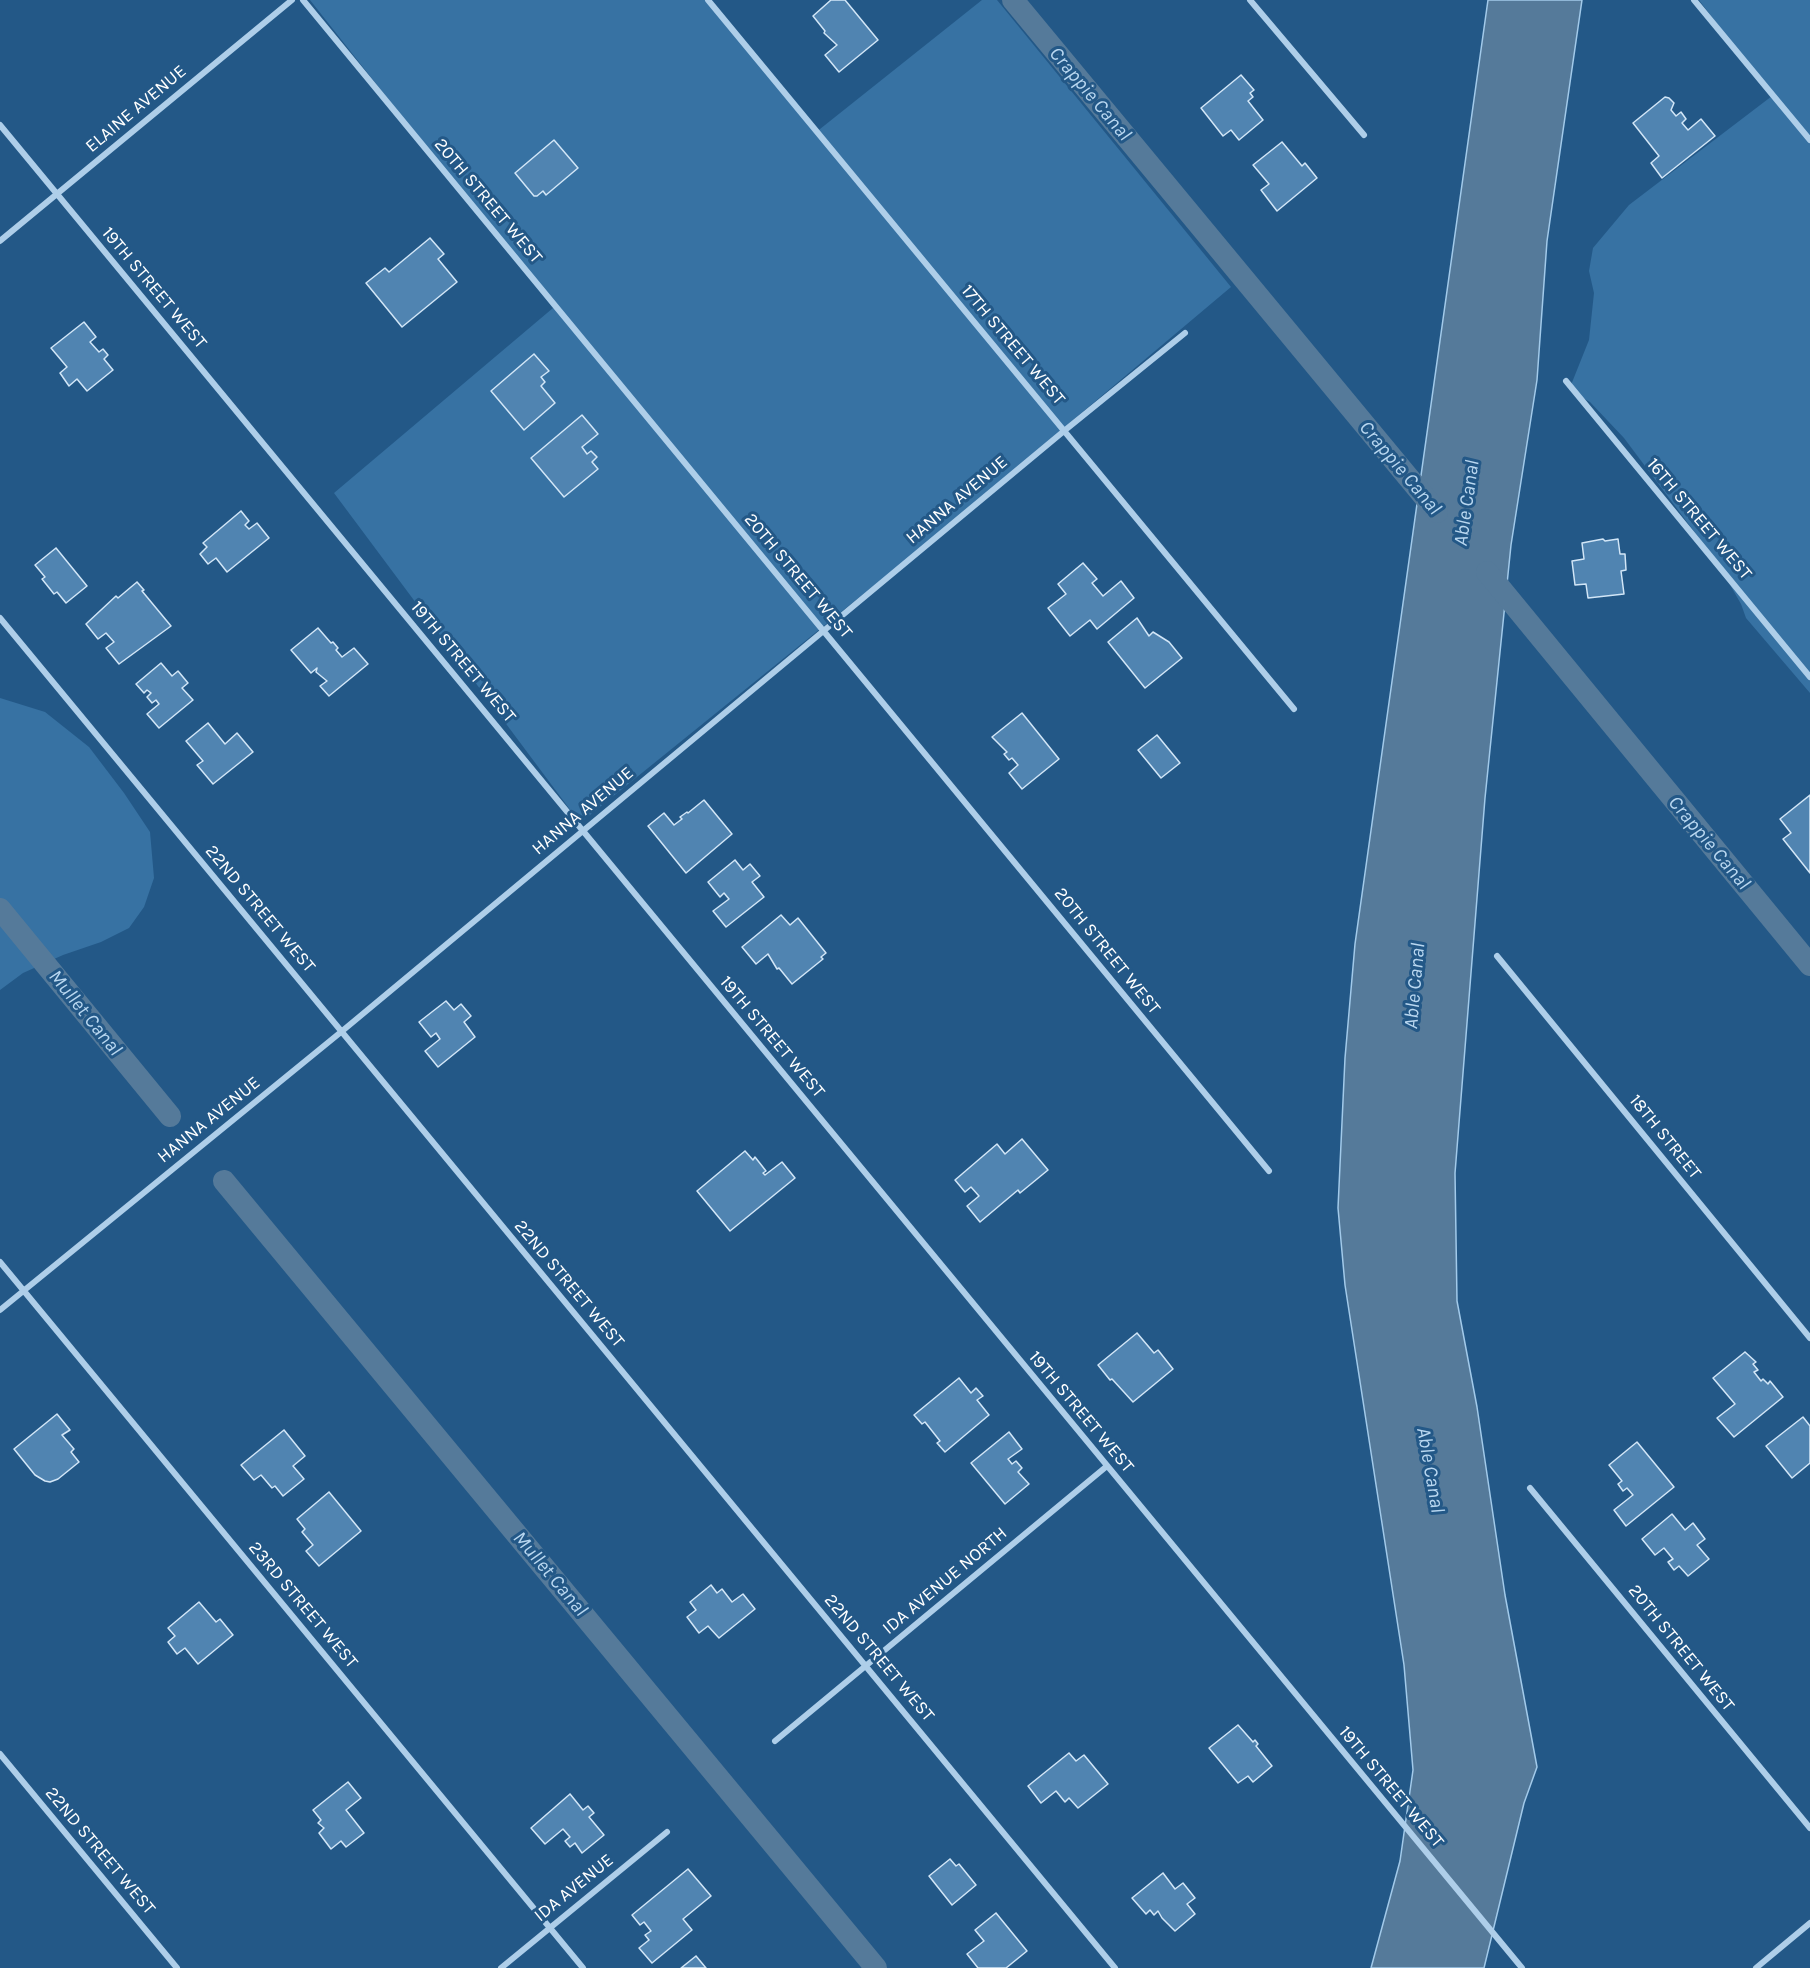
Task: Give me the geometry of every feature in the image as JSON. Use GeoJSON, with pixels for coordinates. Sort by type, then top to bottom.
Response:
{"type":"FeatureCollection","features":[{"type":"Feature","properties":{"kind":"street","name":"ELAINE AVENUE"},"geometry":{"type":"LineString","coordinates":[[0,242],[292,0]]}},
{"type":"Feature","properties":{"kind":"street","name":"20TH STREET WEST"},"geometry":{"type":"LineString","coordinates":[[303,0],[1269,1171]]}},
{"type":"Feature","properties":{"kind":"street","name":"17TH STREET WEST"},"geometry":{"type":"LineString","coordinates":[[708,0],[1294,709]]}},
{"type":"Feature","properties":{"kind":"street"},"geometry":{"type":"LineString","coordinates":[[1250,0],[1364,135]]}},
{"type":"Feature","properties":{"kind":"street"},"geometry":{"type":"LineString","coordinates":[[1694,0],[1810,140]]}},
{"type":"Feature","properties":{"kind":"street","name":"19TH STREET WEST"},"geometry":{"type":"LineString","coordinates":[[0,125],[1522,1968]]}},
{"type":"Feature","properties":{"kind":"street","name":"HANNA AVENUE"},"geometry":{"type":"LineString","coordinates":[[0,1310],[341,1032],[1185,333]]}},
{"type":"Feature","properties":{"kind":"street","name":"16TH STREET WEST"},"geometry":{"type":"LineString","coordinates":[[1566,381],[1810,677]]}},
{"type":"Feature","properties":{"kind":"street","name":"22ND STREET WEST"},"geometry":{"type":"LineString","coordinates":[[0,618],[1115,1968]]}},
{"type":"Feature","properties":{"kind":"street","name":"18TH STREET"},"geometry":{"type":"LineString","coordinates":[[1497,956],[1810,1338]]}},
{"type":"Feature","properties":{"kind":"street","name":"23RD STREET WEST"},"geometry":{"type":"LineString","coordinates":[[0,1262],[583,1968]]}},
{"type":"Feature","properties":{"kind":"street","name":"IDA AVENUE NORTH"},"geometry":{"type":"LineString","coordinates":[[775,1741],[1107,1466]]}},
{"type":"Feature","properties":{"kind":"street","name":"20TH STREET WEST"},"geometry":{"type":"LineString","coordinates":[[1530,1488],[1810,1828]]}},
{"type":"Feature","properties":{"kind":"street","name":"22ND STREET WEST"},"geometry":{"type":"LineString","coordinates":[[0,1754],[177,1968]]}},
{"type":"Feature","properties":{"kind":"street","name":"IDA AVENUE"},"geometry":{"type":"LineString","coordinates":[[501,1968],[667,1832]]}},
{"type":"Feature","properties":{"kind":"street"},"geometry":{"type":"LineString","coordinates":[[1756,1968],[1810,1923]]}},
{"type":"Feature","properties":{"kind":"shaded area"},"geometry":{"type":"Polygon","coordinates":[[[310,0],[708,0],[815,133],[982,0],[997,0],[1231,287],[940,532],[580,823],[334,493],[553,308],[310,0]]]}},
{"type":"Feature","properties":{"kind":"shaded area"},"geometry":{"type":"Polygon","coordinates":[[[1699,0],[1810,0],[1810,693],[1746,618],[1741,604],[1717,562],[1624,438],[1590,402],[1569,390],[1589,340],[1594,293],[1589,271],[1593,248],[1629,205],[1772,96],[1699,0]]]}},
{"type":"Feature","properties":{"kind":"shaded area"},"geometry":{"type":"Polygon","coordinates":[[[0,698],[45,712],[89,747],[150,832],[154,878],[144,907],[129,928],[101,942],[63,955],[23,973],[0,990],[0,698]]]}},
{"type":"Feature","properties":{"kind":"water","name":"Able Canal"},"geometry":{"type":"Polygon","coordinates":[[[1488,0],[1582,0],[1547,241],[1537,380],[1511,545],[1485,798],[1455,1173],[1457,1301],[1477,1407],[1505,1595],[1537,1767],[1524,1803],[1484,1968],[1371,1968],[1400,1861],[1413,1770],[1404,1665],[1345,1285],[1338,1208],[1345,1058],[1355,944],[1488,0]]]}},
{"type":"Feature","properties":{"kind":"building"},"geometry":{"type":"Polygon","coordinates":[[[831,0],[845,0],[878,40],[839,72],[825,55],[837,45],[824,33],[825,31],[813,16],[831,0]]]}},
{"type":"Feature","properties":{"kind":"building"},"geometry":{"type":"Polygon","coordinates":[[[1241,75],[1254,90],[1250,93],[1253,97],[1248,101],[1263,120],[1239,140],[1231,130],[1223,136],[1201,108],[1241,75]]]}},
{"type":"Feature","properties":{"kind":"building"},"geometry":{"type":"Polygon","coordinates":[[[1665,97],[1674,103],[1671,110],[1676,116],[1681,112],[1686,119],[1682,123],[1688,130],[1701,119],[1715,136],[1662,178],[1651,163],[1659,156],[1633,123],[1665,97]]]}},
{"type":"Feature","properties":{"kind":"building"},"geometry":{"type":"Polygon","coordinates":[[[554,140],[578,168],[546,195],[543,191],[534,196],[515,173],[554,140]]]}},
{"type":"Feature","properties":{"kind":"building"},"geometry":{"type":"Polygon","coordinates":[[[1282,142],[1302,166],[1305,163],[1317,178],[1277,211],[1261,190],[1269,184],[1253,165],[1282,142]]]}},
{"type":"Feature","properties":{"kind":"building"},"geometry":{"type":"Polygon","coordinates":[[[430,238],[444,254],[438,259],[457,282],[402,327],[366,283],[385,268],[389,272],[430,238]]]}},
{"type":"Feature","properties":{"kind":"building"},"geometry":{"type":"Polygon","coordinates":[[[84,322],[96,337],[90,342],[99,352],[103,349],[108,355],[104,359],[113,370],[87,391],[77,379],[69,386],[60,373],[67,367],[51,348],[84,322]]]}},
{"type":"Feature","properties":{"kind":"building"},"geometry":{"type":"Polygon","coordinates":[[[534,354],[549,371],[541,377],[545,382],[541,386],[555,403],[524,430],[491,391],[534,354]]]}},
{"type":"Feature","properties":{"kind":"building"},"geometry":{"type":"Polygon","coordinates":[[[582,415],[598,434],[582,447],[587,454],[591,451],[597,457],[592,462],[598,469],[564,497],[531,458],[582,415]]]}},
{"type":"Feature","properties":{"kind":"building"},"geometry":{"type":"Polygon","coordinates":[[[241,511],[249,521],[245,525],[249,529],[257,523],[269,538],[227,572],[216,558],[208,564],[200,554],[207,547],[203,543],[241,511]]]}},
{"type":"Feature","properties":{"kind":"building"},"geometry":{"type":"Polygon","coordinates":[[[1603,539],[1605,541],[1618,539],[1620,554],[1625,554],[1626,570],[1621,571],[1624,594],[1588,598],[1586,584],[1575,585],[1572,561],[1584,559],[1582,543],[1603,539]]]}},
{"type":"Feature","properties":{"kind":"building"},"geometry":{"type":"Polygon","coordinates":[[[56,548],[87,586],[66,603],[57,592],[54,594],[42,579],[45,577],[35,565],[56,548]]]}},
{"type":"Feature","properties":{"kind":"building"},"geometry":{"type":"Polygon","coordinates":[[[1083,563],[1097,579],[1092,583],[1103,596],[1121,581],[1134,598],[1097,629],[1090,620],[1070,636],[1048,608],[1066,594],[1058,584],[1083,563]]]}},
{"type":"Feature","properties":{"kind":"building"},"geometry":{"type":"Polygon","coordinates":[[[137,582],[171,626],[119,664],[106,648],[114,642],[106,633],[98,639],[86,624],[116,596],[118,598],[137,582]]]}},
{"type":"Feature","properties":{"kind":"building"},"geometry":{"type":"Polygon","coordinates":[[[1137,618],[1149,636],[1153,632],[1169,642],[1182,658],[1145,688],[1108,642],[1137,618]]]}},
{"type":"Feature","properties":{"kind":"building"},"geometry":{"type":"Polygon","coordinates":[[[318,628],[338,648],[336,650],[342,657],[354,648],[368,664],[329,696],[320,686],[327,681],[316,672],[317,668],[311,673],[291,650],[318,628]]]}},
{"type":"Feature","properties":{"kind":"building"},"geometry":{"type":"Polygon","coordinates":[[[161,663],[172,676],[178,671],[188,683],[182,688],[193,700],[159,728],[147,714],[159,704],[156,700],[152,703],[147,697],[151,693],[147,690],[144,693],[136,684],[161,663]]]}},
{"type":"Feature","properties":{"kind":"building"},"geometry":{"type":"Polygon","coordinates":[[[1022,713],[1059,759],[1022,789],[1009,773],[1018,765],[1012,758],[1009,760],[1004,754],[1007,752],[992,737],[1022,713]]]}},
{"type":"Feature","properties":{"kind":"building"},"geometry":{"type":"Polygon","coordinates":[[[208,723],[225,744],[237,733],[253,752],[213,784],[197,765],[203,761],[186,741],[208,723]]]}},
{"type":"Feature","properties":{"kind":"building"},"geometry":{"type":"Polygon","coordinates":[[[1157,735],[1180,763],[1161,778],[1138,750],[1157,735]]]}},
{"type":"Feature","properties":{"kind":"building"},"geometry":{"type":"Polygon","coordinates":[[[1810,795],[1810,873],[1783,839],[1791,833],[1780,819],[1810,795]]]}},
{"type":"Feature","properties":{"kind":"building"},"geometry":{"type":"Polygon","coordinates":[[[704,800],[732,834],[686,873],[648,826],[664,813],[674,825],[682,819],[680,817],[704,800]]]}},
{"type":"Feature","properties":{"kind":"building"},"geometry":{"type":"Polygon","coordinates":[[[735,860],[743,870],[750,864],[760,876],[752,882],[764,897],[726,927],[713,911],[729,899],[724,893],[720,897],[708,882],[735,860]]]}},
{"type":"Feature","properties":{"kind":"building"},"geometry":{"type":"Polygon","coordinates":[[[781,915],[790,925],[798,918],[826,953],[821,957],[823,959],[792,984],[779,968],[777,969],[768,954],[756,964],[742,947],[781,915]]]}},
{"type":"Feature","properties":{"kind":"building"},"geometry":{"type":"Polygon","coordinates":[[[446,1001],[454,1010],[461,1004],[471,1016],[464,1022],[475,1037],[438,1067],[425,1051],[440,1039],[436,1033],[431,1037],[419,1022],[446,1001]]]}},
{"type":"Feature","properties":{"kind":"building"},"geometry":{"type":"Polygon","coordinates":[[[1022,1139],[1048,1170],[1020,1193],[1018,1190],[980,1222],[967,1206],[979,1196],[971,1187],[965,1192],[955,1180],[997,1144],[1005,1154],[1022,1139]]]}},
{"type":"Feature","properties":{"kind":"building"},"geometry":{"type":"Polygon","coordinates":[[[745,1151],[753,1160],[755,1157],[766,1171],[763,1173],[765,1175],[782,1162],[795,1178],[730,1231],[697,1191],[745,1151]]]}},
{"type":"Feature","properties":{"kind":"building"},"geometry":{"type":"Polygon","coordinates":[[[1137,1333],[1154,1353],[1158,1350],[1173,1369],[1133,1402],[1098,1365],[1137,1333]]]}},
{"type":"Feature","properties":{"kind":"building"},"geometry":{"type":"Polygon","coordinates":[[[1745,1352],[1756,1362],[1753,1364],[1758,1370],[1754,1372],[1761,1381],[1763,1379],[1768,1384],[1770,1381],[1783,1397],[1734,1437],[1717,1418],[1735,1404],[1713,1378],[1745,1352]]]}},
{"type":"Feature","properties":{"kind":"building"},"geometry":{"type":"Polygon","coordinates":[[[959,1378],[971,1393],[976,1388],[983,1396],[977,1400],[989,1415],[945,1452],[937,1443],[940,1441],[925,1422],[922,1424],[914,1415],[959,1378]]]}},
{"type":"Feature","properties":{"kind":"building"},"geometry":{"type":"Polygon","coordinates":[[[57,1414],[70,1430],[62,1435],[74,1449],[71,1452],[79,1462],[58,1479],[50,1482],[35,1475],[14,1449],[57,1414]]]}},
{"type":"Feature","properties":{"kind":"building"},"geometry":{"type":"Polygon","coordinates":[[[1803,1417],[1810,1426],[1810,1463],[1792,1478],[1766,1446],[1803,1417]]]}},
{"type":"Feature","properties":{"kind":"building"},"geometry":{"type":"Polygon","coordinates":[[[284,1430],[305,1456],[293,1466],[304,1479],[283,1496],[275,1486],[272,1488],[261,1475],[254,1480],[241,1465],[284,1430]]]}},
{"type":"Feature","properties":{"kind":"building"},"geometry":{"type":"Polygon","coordinates":[[[1009,1432],[1022,1449],[1008,1459],[1012,1464],[1016,1461],[1022,1468],[1018,1472],[1029,1484],[1005,1504],[971,1463],[1009,1432]]]}},
{"type":"Feature","properties":{"kind":"building"},"geometry":{"type":"Polygon","coordinates":[[[1637,1442],[1674,1487],[1626,1526],[1614,1510],[1633,1495],[1627,1488],[1623,1491],[1618,1484],[1622,1481],[1609,1465],[1637,1442]]]}},
{"type":"Feature","properties":{"kind":"building"},"geometry":{"type":"Polygon","coordinates":[[[329,1492],[361,1531],[319,1566],[306,1551],[313,1545],[302,1532],[305,1529],[297,1519],[329,1492]]]}},
{"type":"Feature","properties":{"kind":"building"},"geometry":{"type":"Polygon","coordinates":[[[1672,1514],[1685,1530],[1693,1523],[1705,1539],[1697,1545],[1709,1559],[1688,1576],[1679,1566],[1674,1570],[1668,1562],[1673,1559],[1664,1548],[1655,1555],[1642,1539],[1672,1514]]]}},
{"type":"Feature","properties":{"kind":"building"},"geometry":{"type":"Polygon","coordinates":[[[711,1585],[717,1593],[722,1589],[732,1602],[743,1594],[755,1609],[719,1638],[708,1626],[699,1633],[687,1617],[696,1610],[690,1602],[711,1585]]]}},
{"type":"Feature","properties":{"kind":"building"},"geometry":{"type":"Polygon","coordinates":[[[199,1602],[216,1622],[220,1619],[233,1635],[198,1664],[185,1648],[177,1654],[168,1642],[175,1636],[168,1628],[199,1602]]]}},
{"type":"Feature","properties":{"kind":"building"},"geometry":{"type":"Polygon","coordinates":[[[1238,1725],[1253,1742],[1255,1740],[1258,1744],[1256,1746],[1272,1766],[1253,1782],[1248,1776],[1238,1783],[1209,1748],[1238,1725]]]}},
{"type":"Feature","properties":{"kind":"building"},"geometry":{"type":"Polygon","coordinates":[[[1069,1753],[1076,1761],[1084,1755],[1108,1784],[1078,1808],[1069,1798],[1065,1802],[1056,1791],[1041,1803],[1028,1786],[1069,1753]]]}},
{"type":"Feature","properties":{"kind":"building"},"geometry":{"type":"Polygon","coordinates":[[[348,1782],[361,1798],[346,1810],[364,1833],[346,1847],[341,1841],[331,1849],[319,1833],[324,1828],[318,1823],[321,1820],[313,1810],[348,1782]]]}},
{"type":"Feature","properties":{"kind":"building"},"geometry":{"type":"Polygon","coordinates":[[[570,1794],[583,1810],[588,1806],[594,1813],[589,1817],[604,1835],[582,1853],[575,1843],[570,1847],[565,1841],[570,1837],[563,1829],[545,1844],[531,1828],[570,1794]]]}},
{"type":"Feature","properties":{"kind":"building"},"geometry":{"type":"Polygon","coordinates":[[[950,1859],[956,1866],[959,1864],[976,1885],[952,1905],[929,1876],[950,1859]]]}},
{"type":"Feature","properties":{"kind":"building"},"geometry":{"type":"Polygon","coordinates":[[[688,1869],[711,1896],[683,1919],[692,1930],[652,1963],[639,1948],[649,1940],[645,1935],[651,1931],[644,1922],[640,1925],[632,1915],[688,1869]]]}},
{"type":"Feature","properties":{"kind":"building"},"geometry":{"type":"Polygon","coordinates":[[[1163,1873],[1175,1889],[1183,1883],[1195,1898],[1187,1904],[1195,1914],[1175,1931],[1158,1911],[1154,1915],[1150,1910],[1146,1914],[1132,1898],[1163,1873]]]}},
{"type":"Feature","properties":{"kind":"building"},"geometry":{"type":"Polygon","coordinates":[[[996,1913],[1027,1951],[1006,1968],[978,1968],[967,1954],[984,1941],[975,1930],[996,1913]]]}},
{"type":"Feature","properties":{"kind":"building"},"geometry":{"type":"Polygon","coordinates":[[[696,1956],[706,1968],[681,1968],[696,1956]]]}},
{"type":"Feature","properties":{"kind":"waterway","name":"Crappie Canal"},"geometry":{"type":"LineString","coordinates":[[1013,0],[1437,512]]}},
{"type":"Feature","properties":{"kind":"waterway","name":"Crappie Canal"},"geometry":{"type":"LineString","coordinates":[[1487,572],[1810,965]]}},
{"type":"Feature","properties":{"kind":"waterway","name":"Mullet Canal"},"geometry":{"type":"LineString","coordinates":[[0,909],[170,1116]]}},
{"type":"Feature","properties":{"kind":"waterway","name":"Mullet Canal"},"geometry":{"type":"LineString","coordinates":[[224,1181],[876,1968]]}}]}
